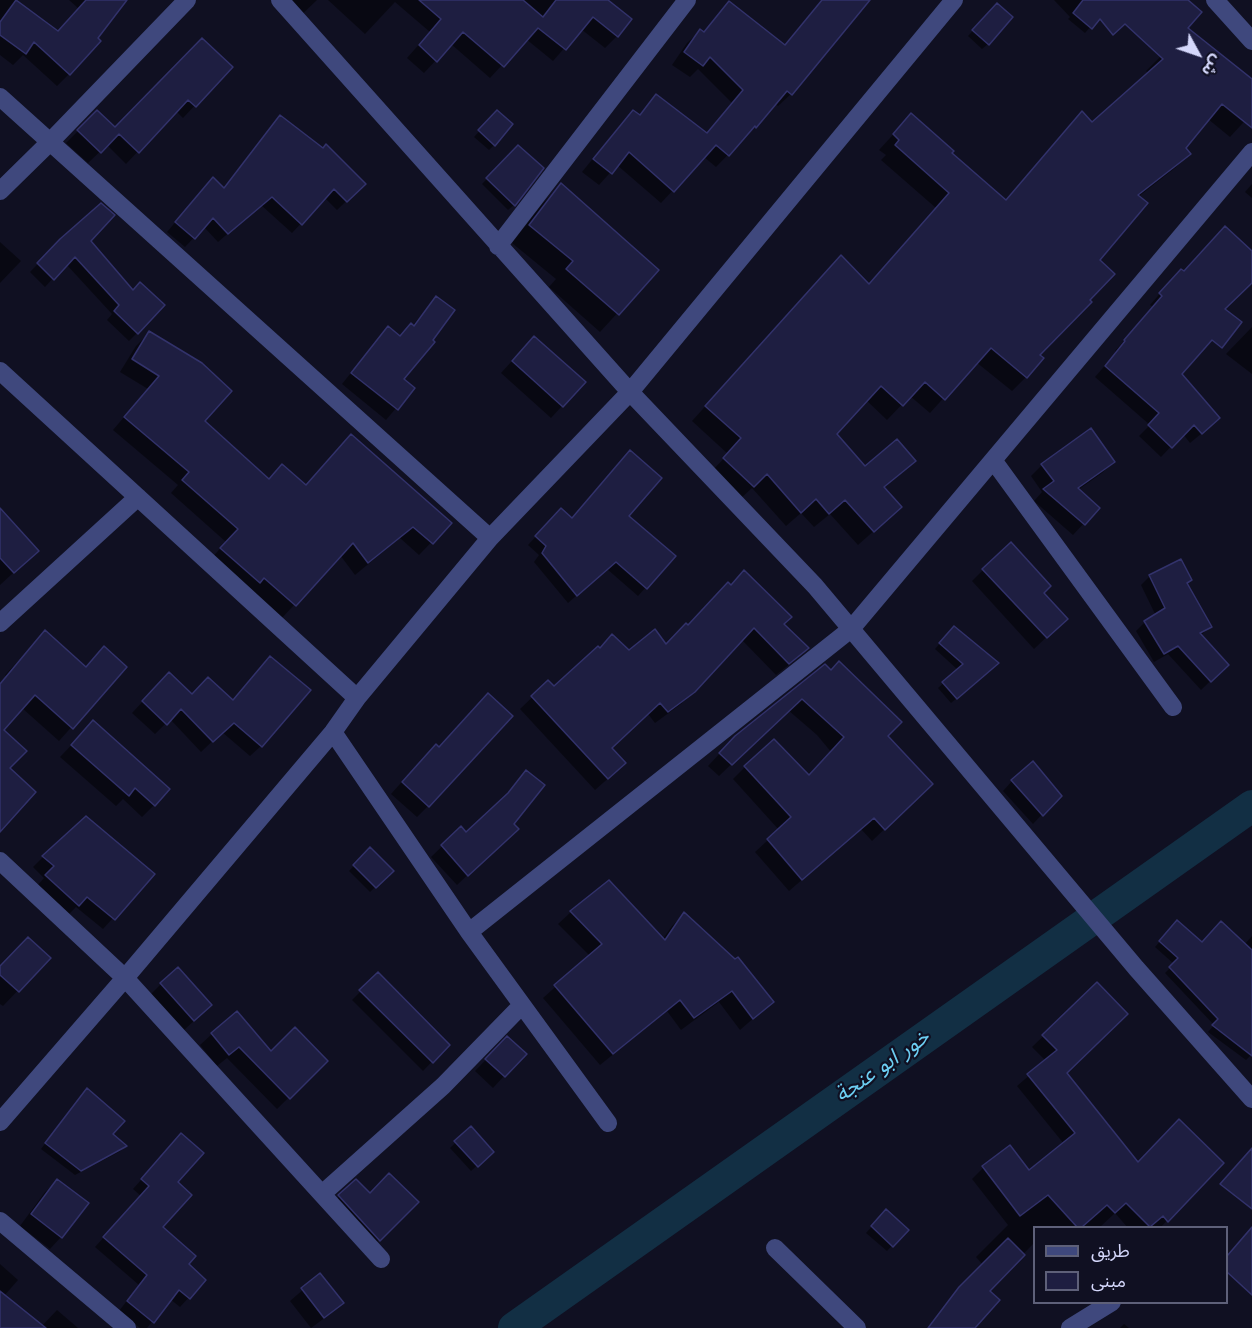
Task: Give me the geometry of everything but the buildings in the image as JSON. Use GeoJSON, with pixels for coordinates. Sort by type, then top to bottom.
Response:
{"type":"FeatureCollection","features":[{"type":"Feature","properties":{"kind":"street"},"geometry":{"type":"LineString","coordinates":[[0,190],[49,143],[187,0]]}},
{"type":"Feature","properties":{"kind":"street"},"geometry":{"type":"LineString","coordinates":[[498,246],[687,0]]}},
{"type":"Feature","properties":{"kind":"street"},"geometry":{"type":"LineString","coordinates":[[0,1122],[333,732],[357,698],[490,538],[630,392],[954,0]]}},
{"type":"Feature","properties":{"kind":"street"},"geometry":{"type":"LineString","coordinates":[[1215,0],[1252,41]]}},
{"type":"Feature","properties":{"kind":"street"},"geometry":{"type":"LineString","coordinates":[[283,1],[498,246],[630,392],[815,586],[1136,968],[1252,1098]]}},
{"type":"Feature","properties":{"kind":"street"},"geometry":{"type":"LineString","coordinates":[[0,97],[490,538]]}},
{"type":"Feature","properties":{"kind":"street"},"geometry":{"type":"LineString","coordinates":[[469,932],[851,629],[1252,152]]}},
{"type":"Feature","properties":{"kind":"street"},"geometry":{"type":"LineString","coordinates":[[0,370],[357,698]]}},
{"type":"Feature","properties":{"kind":"street"},"geometry":{"type":"LineString","coordinates":[[993,460],[1173,707]]}},
{"type":"Feature","properties":{"kind":"street"},"geometry":{"type":"LineString","coordinates":[[0,623],[138,497]]}},
{"type":"Feature","properties":{"kind":"street"},"geometry":{"type":"LineString","coordinates":[[333,732],[469,932],[608,1123]]}},
{"type":"Feature","properties":{"kind":"street"},"geometry":{"type":"LineString","coordinates":[[0,861],[125,978],[381,1259]]}},
{"type":"Feature","properties":{"kind":"street"},"geometry":{"type":"LineString","coordinates":[[322,1194],[443,1086],[522,1005]]}},
{"type":"Feature","properties":{"kind":"street"},"geometry":{"type":"LineString","coordinates":[[0,1221],[127,1328]]}},
{"type":"Feature","properties":{"kind":"street"},"geometry":{"type":"LineString","coordinates":[[775,1248],[856,1328]]}},
{"type":"Feature","properties":{"kind":"street"},"geometry":{"type":"LineString","coordinates":[[1070,1328],[1109,1304]]}},
{"type":"Feature","properties":{"kind":"waterway","name":"خور ابو عنجة"},"geometry":{"type":"LineString","coordinates":[[514,1328],[1252,806]]}}]}
